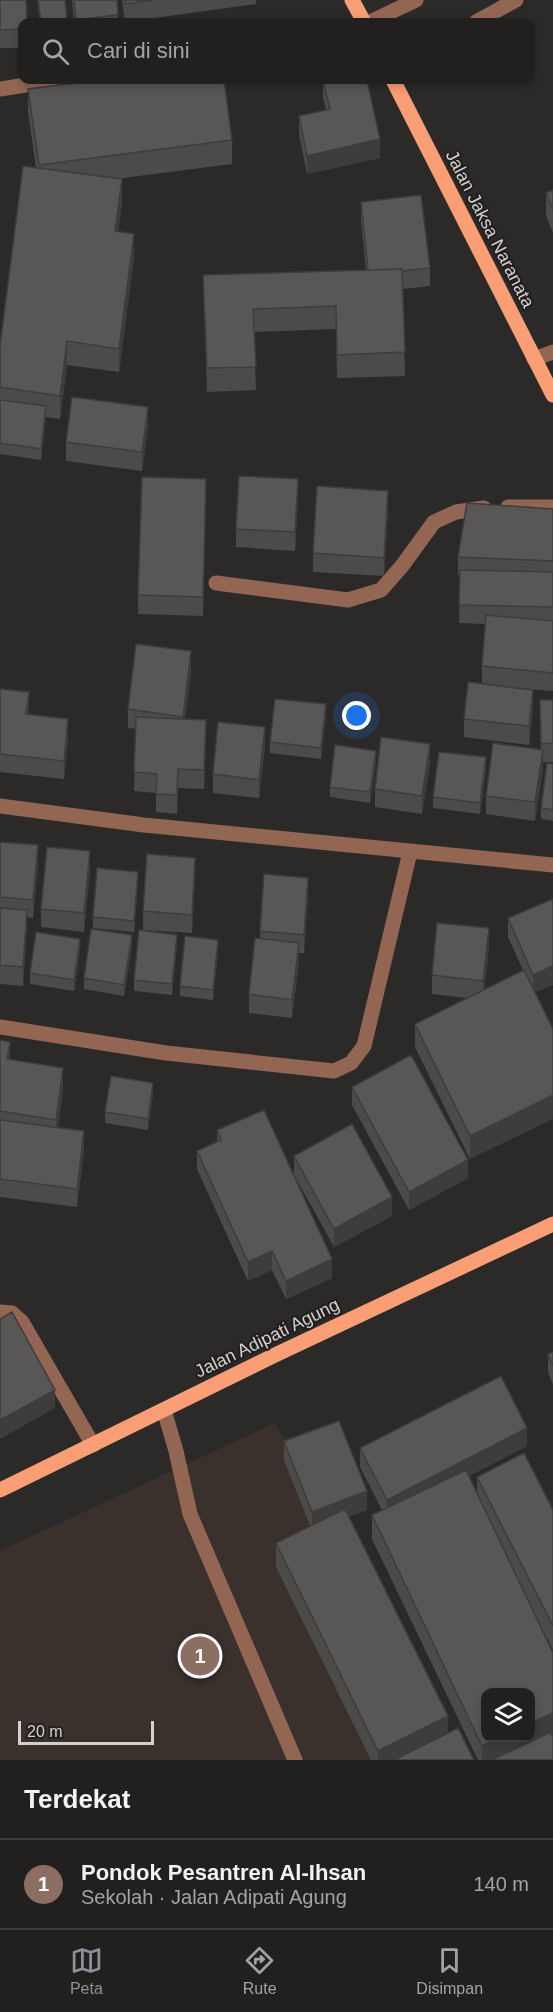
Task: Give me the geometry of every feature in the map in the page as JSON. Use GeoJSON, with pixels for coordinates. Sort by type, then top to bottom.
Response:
{"type":"FeatureCollection","features":[{"type":"Feature","properties":{"kind":"main road"},"geometry":{"type":"LineString","coordinates":[[352,0],[362,18]]}},
{"type":"Feature","properties":{"kind":"main road","name":"Jalan Jaksa Naranata"},"geometry":{"type":"LineString","coordinates":[[395,84],[553,395]]}},
{"type":"Feature","properties":{"kind":"main road","name":"Jalan Adipati Agung"},"geometry":{"type":"LineString","coordinates":[[0,1490],[553,1224]]}},
{"type":"Feature","properties":{"kind":"street"},"geometry":{"type":"LineString","coordinates":[[378,18],[416,0]]}},
{"type":"Feature","properties":{"kind":"street"},"geometry":{"type":"LineString","coordinates":[[483,18],[516,0]]}},
{"type":"Feature","properties":{"kind":"street"},"geometry":{"type":"LineString","coordinates":[[0,90],[34,84]]}},
{"type":"Feature","properties":{"kind":"street"},"geometry":{"type":"LineString","coordinates":[[534,359],[553,352]]}},
{"type":"Feature","properties":{"kind":"street"},"geometry":{"type":"LineString","coordinates":[[216,583],[348,600],[381,590],[402,566],[434,522],[456,512],[496,507],[553,507]]}},
{"type":"Feature","properties":{"kind":"street"},"geometry":{"type":"LineString","coordinates":[[0,806],[144,825],[553,865]]}},
{"type":"Feature","properties":{"kind":"street"},"geometry":{"type":"LineString","coordinates":[[0,1027],[166,1053],[334,1071],[351,1063],[364,1046],[410,852]]}},
{"type":"Feature","properties":{"kind":"street"},"geometry":{"type":"LineString","coordinates":[[0,1312],[12,1313],[22,1322],[93,1445]]}},
{"type":"Feature","properties":{"kind":"street"},"geometry":{"type":"LineString","coordinates":[[164,1410],[190,1514],[295,1760]]}},
{"type":"Feature","properties":{"kind":"shaded area"},"geometry":{"type":"Polygon","coordinates":[[[275,1423],[456,1760],[0,1760],[0,1551],[275,1423]]]}},
{"type":"Feature","properties":{"kind":"building"},"geometry":{"type":"Polygon","coordinates":[[[0,0],[26,0],[27,18],[18,18],[18,29],[0,30],[0,0]]]}},
{"type":"Feature","properties":{"kind":"building"},"geometry":{"type":"Polygon","coordinates":[[[38,0],[65,0],[67,18],[40,18],[38,0]]]}},
{"type":"Feature","properties":{"kind":"building"},"geometry":{"type":"Polygon","coordinates":[[[74,0],[117,0],[118,15],[76,18],[74,0]]]}},
{"type":"Feature","properties":{"kind":"building"},"geometry":{"type":"Polygon","coordinates":[[[125,0],[154,0],[125,4],[125,0]]]}},
{"type":"Feature","properties":{"kind":"building"},"geometry":{"type":"Polygon","coordinates":[[[67,84],[225,84],[232,140],[39,165],[28,89],[67,84]]]}},
{"type":"Feature","properties":{"kind":"building"},"geometry":{"type":"Polygon","coordinates":[[[324,84],[368,84],[380,139],[307,156],[299,116],[330,109],[324,84]]]}},
{"type":"Feature","properties":{"kind":"building"},"geometry":{"type":"Polygon","coordinates":[[[23,166],[122,179],[115,231],[134,234],[119,349],[67,341],[60,396],[0,387],[0,346],[23,166]]]}},
{"type":"Feature","properties":{"kind":"building"},"geometry":{"type":"Polygon","coordinates":[[[553,190],[553,209],[546,193],[553,190]]]}},
{"type":"Feature","properties":{"kind":"building"},"geometry":{"type":"Polygon","coordinates":[[[421,195],[430,268],[402,271],[402,269],[368,270],[361,202],[421,195]]]}},
{"type":"Feature","properties":{"kind":"building"},"geometry":{"type":"Polygon","coordinates":[[[402,269],[405,352],[337,355],[336,306],[253,309],[256,367],[207,368],[203,275],[402,269]]]}},
{"type":"Feature","properties":{"kind":"building"},"geometry":{"type":"Polygon","coordinates":[[[72,397],[148,407],[142,452],[66,442],[72,397]]]}},
{"type":"Feature","properties":{"kind":"building"},"geometry":{"type":"Polygon","coordinates":[[[0,400],[46,406],[41,449],[0,443],[0,400]]]}},
{"type":"Feature","properties":{"kind":"building"},"geometry":{"type":"Polygon","coordinates":[[[239,476],[298,479],[295,532],[236,529],[239,476]]]}},
{"type":"Feature","properties":{"kind":"building"},"geometry":{"type":"Polygon","coordinates":[[[142,477],[206,479],[203,597],[138,595],[142,477]]]}},
{"type":"Feature","properties":{"kind":"building"},"geometry":{"type":"Polygon","coordinates":[[[317,486],[388,491],[384,558],[313,553],[317,486]]]}},
{"type":"Feature","properties":{"kind":"building"},"geometry":{"type":"Polygon","coordinates":[[[467,503],[553,509],[553,561],[458,557],[467,503]]]}},
{"type":"Feature","properties":{"kind":"building"},"geometry":{"type":"Polygon","coordinates":[[[460,570],[553,572],[553,607],[459,605],[460,570]]]}},
{"type":"Feature","properties":{"kind":"building"},"geometry":{"type":"Polygon","coordinates":[[[486,615],[553,621],[553,673],[482,666],[486,615]]]}},
{"type":"Feature","properties":{"kind":"building"},"geometry":{"type":"Polygon","coordinates":[[[136,644],[191,651],[183,717],[128,709],[136,644]]]}},
{"type":"Feature","properties":{"kind":"building"},"geometry":{"type":"Polygon","coordinates":[[[468,682],[533,690],[529,726],[464,719],[468,682]]]}},
{"type":"Feature","properties":{"kind":"building"},"geometry":{"type":"Polygon","coordinates":[[[0,689],[29,692],[26,714],[68,719],[64,761],[0,754],[0,689]]]}},
{"type":"Feature","properties":{"kind":"building"},"geometry":{"type":"Polygon","coordinates":[[[275,699],[326,704],[321,748],[270,742],[275,699]]]}},
{"type":"Feature","properties":{"kind":"building"},"geometry":{"type":"Polygon","coordinates":[[[540,700],[553,700],[553,743],[541,744],[540,700]]]}},
{"type":"Feature","properties":{"kind":"building"},"geometry":{"type":"Polygon","coordinates":[[[136,717],[206,720],[204,770],[178,769],[177,795],[156,794],[157,774],[134,772],[136,717]]]}},
{"type":"Feature","properties":{"kind":"building"},"geometry":{"type":"Polygon","coordinates":[[[218,722],[265,727],[259,780],[213,774],[218,722]]]}},
{"type":"Feature","properties":{"kind":"building"},"geometry":{"type":"Polygon","coordinates":[[[381,737],[430,744],[422,796],[375,789],[381,737]]]}},
{"type":"Feature","properties":{"kind":"building"},"geometry":{"type":"Polygon","coordinates":[[[493,743],[543,750],[535,802],[486,796],[493,743]]]}},
{"type":"Feature","properties":{"kind":"building"},"geometry":{"type":"Polygon","coordinates":[[[335,745],[376,751],[370,792],[330,787],[335,745]]]}},
{"type":"Feature","properties":{"kind":"building"},"geometry":{"type":"Polygon","coordinates":[[[439,752],[486,757],[480,803],[433,797],[439,752]]]}},
{"type":"Feature","properties":{"kind":"building"},"geometry":{"type":"Polygon","coordinates":[[[547,763],[553,764],[553,810],[541,808],[547,763]]]}},
{"type":"Feature","properties":{"kind":"building"},"geometry":{"type":"Polygon","coordinates":[[[0,842],[38,845],[33,900],[0,897],[0,842]]]}},
{"type":"Feature","properties":{"kind":"building"},"geometry":{"type":"Polygon","coordinates":[[[47,847],[90,851],[84,913],[41,909],[47,847]]]}},
{"type":"Feature","properties":{"kind":"building"},"geometry":{"type":"Polygon","coordinates":[[[147,854],[195,858],[192,915],[143,911],[147,854]]]}},
{"type":"Feature","properties":{"kind":"building"},"geometry":{"type":"Polygon","coordinates":[[[97,868],[138,872],[134,921],[93,917],[97,868]]]}},
{"type":"Feature","properties":{"kind":"building"},"geometry":{"type":"Polygon","coordinates":[[[264,874],[308,878],[304,935],[260,931],[264,874]]]}},
{"type":"Feature","properties":{"kind":"building"},"geometry":{"type":"Polygon","coordinates":[[[553,899],[553,966],[533,975],[508,918],[553,899]]]}},
{"type":"Feature","properties":{"kind":"building"},"geometry":{"type":"Polygon","coordinates":[[[0,908],[27,910],[23,967],[0,965],[0,908]]]}},
{"type":"Feature","properties":{"kind":"building"},"geometry":{"type":"Polygon","coordinates":[[[437,923],[489,928],[483,981],[432,975],[437,923]]]}},
{"type":"Feature","properties":{"kind":"building"},"geometry":{"type":"Polygon","coordinates":[[[91,929],[132,935],[124,985],[84,978],[91,929]]]}},
{"type":"Feature","properties":{"kind":"building"},"geometry":{"type":"Polygon","coordinates":[[[139,930],[177,935],[172,984],[134,980],[139,930]]]}},
{"type":"Feature","properties":{"kind":"building"},"geometry":{"type":"Polygon","coordinates":[[[36,932],[80,939],[74,980],[30,973],[36,932]]]}},
{"type":"Feature","properties":{"kind":"building"},"geometry":{"type":"Polygon","coordinates":[[[185,936],[218,940],[213,990],[180,986],[185,936]]]}},
{"type":"Feature","properties":{"kind":"building"},"geometry":{"type":"Polygon","coordinates":[[[255,938],[299,943],[292,1000],[249,994],[255,938]]]}},
{"type":"Feature","properties":{"kind":"building"},"geometry":{"type":"Polygon","coordinates":[[[524,970],[553,1029],[553,1095],[470,1136],[415,1024],[524,970]]]}},
{"type":"Feature","properties":{"kind":"building"},"geometry":{"type":"Polygon","coordinates":[[[0,1040],[10,1042],[7,1059],[63,1068],[56,1120],[0,1111],[0,1040]]]}},
{"type":"Feature","properties":{"kind":"building"},"geometry":{"type":"Polygon","coordinates":[[[411,1055],[468,1160],[409,1192],[352,1087],[411,1055]]]}},
{"type":"Feature","properties":{"kind":"building"},"geometry":{"type":"Polygon","coordinates":[[[111,1076],[153,1083],[148,1119],[105,1112],[111,1076]]]}},
{"type":"Feature","properties":{"kind":"building"},"geometry":{"type":"Polygon","coordinates":[[[264,1110],[332,1259],[286,1281],[272,1251],[248,1262],[197,1151],[221,1140],[217,1130],[264,1110]]]}},
{"type":"Feature","properties":{"kind":"building"},"geometry":{"type":"Polygon","coordinates":[[[0,1120],[84,1131],[77,1189],[0,1179],[0,1120]]]}},
{"type":"Feature","properties":{"kind":"building"},"geometry":{"type":"Polygon","coordinates":[[[352,1124],[392,1197],[334,1229],[294,1156],[352,1124]]]}},
{"type":"Feature","properties":{"kind":"building"},"geometry":{"type":"Polygon","coordinates":[[[12,1312],[55,1390],[0,1420],[0,1319],[12,1312]]]}},
{"type":"Feature","properties":{"kind":"building"},"geometry":{"type":"Polygon","coordinates":[[[553,1352],[553,1366],[548,1354],[553,1352]]]}},
{"type":"Feature","properties":{"kind":"building"},"geometry":{"type":"Polygon","coordinates":[[[501,1376],[527,1428],[387,1500],[360,1448],[501,1376]]]}},
{"type":"Feature","properties":{"kind":"building"},"geometry":{"type":"Polygon","coordinates":[[[339,1421],[367,1491],[312,1512],[284,1441],[339,1421]]]}},
{"type":"Feature","properties":{"kind":"building"},"geometry":{"type":"Polygon","coordinates":[[[524,1453],[553,1510],[553,1626],[477,1477],[524,1453]]]}},
{"type":"Feature","properties":{"kind":"building"},"geometry":{"type":"Polygon","coordinates":[[[466,1470],[553,1653],[553,1713],[535,1721],[535,1688],[481,1688],[481,1742],[490,1742],[482,1746],[372,1515],[466,1470]]]}},
{"type":"Feature","properties":{"kind":"building"},"geometry":{"type":"Polygon","coordinates":[[[345,1509],[448,1716],[378,1751],[276,1543],[345,1509]]]}},
{"type":"Feature","properties":{"kind":"building"},"geometry":{"type":"Polygon","coordinates":[[[458,1728],[474,1760],[394,1760],[458,1728]]]}},
{"type":"Feature","properties":{"kind":"building"},"geometry":{"type":"Polygon","coordinates":[[[551,1732],[553,1760],[492,1760],[530,1742],[535,1742],[535,1740],[551,1732]]]}},
{"type":"Feature","properties":{"kind":"place","name":"Pondok Pesantren Al-Ihsan"},"geometry":{"type":"Point","coordinates":[200,1656]}}]}
